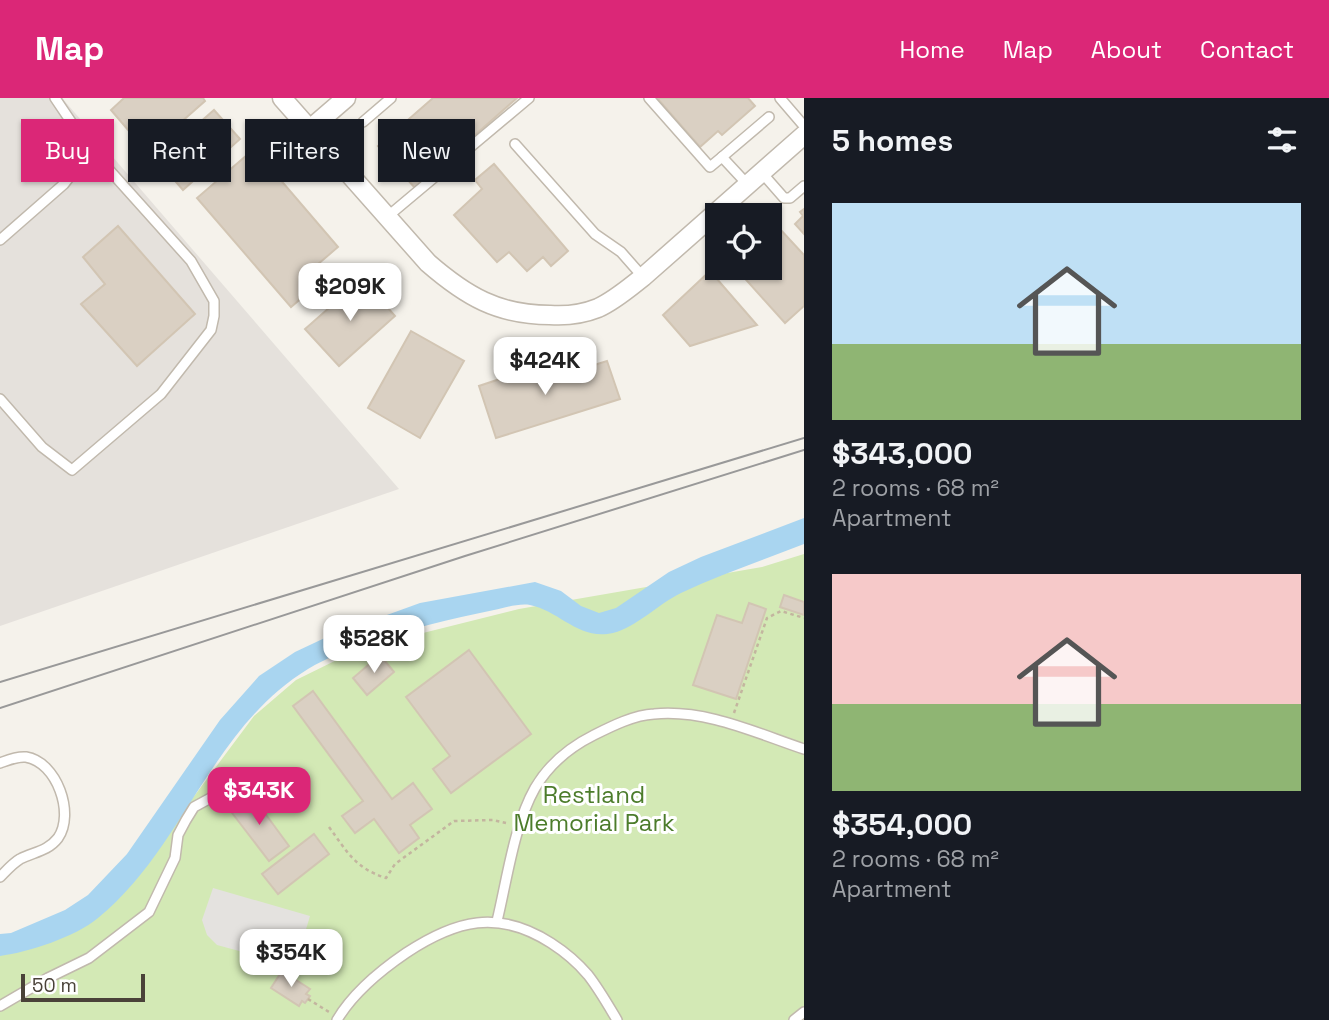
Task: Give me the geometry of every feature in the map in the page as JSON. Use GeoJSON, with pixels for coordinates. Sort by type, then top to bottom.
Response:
{"type":"FeatureCollection","features":[{"type":"Feature","properties":{"kind":"street"},"geometry":{"type":"LineString","coordinates":[[282,98],[300,119]]}},
{"type":"Feature","properties":{"kind":"street"},"geometry":{"type":"LineString","coordinates":[[322,119],[346,98]]}},
{"type":"Feature","properties":{"kind":"street"},"geometry":{"type":"LineString","coordinates":[[733,203],[748,185],[804,135]]}},
{"type":"Feature","properties":{"kind":"street"},"geometry":{"type":"LineString","coordinates":[[356,182],[428,263],[454,285],[488,305],[505,311],[536,315],[580,313],[598,308],[705,232]]}},
{"type":"Feature","properties":{"kind":"lane"},"geometry":{"type":"LineString","coordinates":[[55,98],[69,119]]}},
{"type":"Feature","properties":{"kind":"lane"},"geometry":{"type":"LineString","coordinates":[[364,121],[391,98]]}},
{"type":"Feature","properties":{"kind":"lane"},"geometry":{"type":"LineString","coordinates":[[387,217],[528,98]]}},
{"type":"Feature","properties":{"kind":"lane"},"geometry":{"type":"LineString","coordinates":[[649,98],[710,167],[769,117]]}},
{"type":"Feature","properties":{"kind":"lane"},"geometry":{"type":"LineString","coordinates":[[780,98],[804,126]]}},
{"type":"Feature","properties":{"kind":"lane"},"geometry":{"type":"LineString","coordinates":[[515,145],[595,234],[621,252],[643,277]]}},
{"type":"Feature","properties":{"kind":"lane"},"geometry":{"type":"LineString","coordinates":[[722,157],[748,185]]}},
{"type":"Feature","properties":{"kind":"lane"},"geometry":{"type":"LineString","coordinates":[[762,173],[784,198],[790,198],[804,186]]}},
{"type":"Feature","properties":{"kind":"lane"},"geometry":{"type":"LineString","coordinates":[[0,399],[42,447],[72,470],[161,394],[211,330],[214,300],[191,261],[114,175]]}},
{"type":"Feature","properties":{"kind":"lane"},"geometry":{"type":"LineString","coordinates":[[0,240],[66,182]]}},
{"type":"Feature","properties":{"kind":"lane"},"geometry":{"type":"LineString","coordinates":[[497,921],[520,825],[535,788],[555,762],[584,740],[652,714],[692,715],[730,724],[804,750]]}},
{"type":"Feature","properties":{"kind":"lane"},"geometry":{"type":"LineString","coordinates":[[0,763],[12,758],[28,757],[42,765],[52,775],[63,801],[65,817],[60,836],[48,849],[17,860],[0,877]]}},
{"type":"Feature","properties":{"kind":"lane"},"geometry":{"type":"LineString","coordinates":[[0,1006],[89,958],[149,912],[175,858],[178,835],[194,807],[229,788]]}},
{"type":"Feature","properties":{"kind":"lane"},"geometry":{"type":"LineString","coordinates":[[337,1020],[377,975],[420,944],[440,933],[466,924],[497,921],[540,936],[574,960],[597,988],[617,1020]]}},
{"type":"Feature","properties":{"kind":"lane"},"geometry":{"type":"LineString","coordinates":[[794,1020],[804,1012]]}},
{"type":"Feature","properties":{"kind":"path"},"geometry":{"type":"LineString","coordinates":[[730,724],[767,618],[780,611],[804,618]]}},
{"type":"Feature","properties":{"kind":"path"},"geometry":{"type":"LineString","coordinates":[[329,827],[358,864],[368,872],[386,878],[395,864],[454,821],[493,820],[520,825]]}},
{"type":"Feature","properties":{"kind":"path"},"geometry":{"type":"LineString","coordinates":[[308,999],[327,1011]]}},
{"type":"Feature","properties":{"kind":"shaded area"},"geometry":{"type":"Polygon","coordinates":[[[0,98],[62,98],[80,119],[21,119],[21,182],[114,182],[114,158],[128,175],[128,182],[134,182],[399,489],[0,626],[0,98]]]}},
{"type":"Feature","properties":{"kind":"shaded area"},"geometry":{"type":"Polygon","coordinates":[[[213,888],[310,916],[295,966],[217,945],[207,935],[202,920],[213,888]]]}},
{"type":"Feature","properties":{"kind":"green space","name":"Restland Memorial Park"},"geometry":{"type":"Polygon","coordinates":[[[804,554],[804,1020],[0,1020],[0,953],[130,882],[254,716],[296,680],[359,649],[519,609],[762,567],[804,554]]]}},
{"type":"Feature","properties":{"kind":"water"},"geometry":{"type":"Polygon","coordinates":[[[804,518],[804,544],[681,593],[631,626],[613,633],[590,633],[541,608],[521,605],[398,634],[315,665],[274,694],[246,723],[153,858],[128,890],[98,918],[51,943],[0,956],[0,934],[11,933],[65,910],[88,895],[127,854],[220,720],[259,676],[295,652],[329,636],[420,603],[535,582],[561,591],[581,606],[599,613],[616,608],[669,572],[701,557],[804,518]]]}},
{"type":"Feature","properties":{"kind":"building"},"geometry":{"type":"Polygon","coordinates":[[[124,98],[203,98],[205,101],[185,119],[128,119],[128,130],[111,110],[124,98]]]}},
{"type":"Feature","properties":{"kind":"building"},"geometry":{"type":"Polygon","coordinates":[[[433,98],[517,98],[475,135],[475,119],[409,119],[433,98]]]}},
{"type":"Feature","properties":{"kind":"building"},"geometry":{"type":"Polygon","coordinates":[[[657,98],[748,98],[755,106],[722,135],[718,131],[700,147],[657,98]]]}},
{"type":"Feature","properties":{"kind":"building"},"geometry":{"type":"Polygon","coordinates":[[[214,110],[222,119],[204,119],[214,110]]]}},
{"type":"Feature","properties":{"kind":"building"},"geometry":{"type":"Polygon","coordinates":[[[231,129],[240,139],[231,147],[231,129]]]}},
{"type":"Feature","properties":{"kind":"building"},"geometry":{"type":"Polygon","coordinates":[[[245,157],[245,182],[282,182],[338,247],[304,276],[313,288],[291,307],[197,198],[216,182],[231,182],[231,169],[245,157]]]}},
{"type":"Feature","properties":{"kind":"building"},"geometry":{"type":"Polygon","coordinates":[[[494,164],[568,251],[551,266],[543,257],[527,271],[509,252],[497,262],[454,215],[482,189],[475,180],[494,164]]]}},
{"type":"Feature","properties":{"kind":"building"},"geometry":{"type":"Polygon","coordinates":[[[176,182],[192,182],[183,190],[176,182]]]}},
{"type":"Feature","properties":{"kind":"building"},"geometry":{"type":"Polygon","coordinates":[[[410,182],[422,182],[415,188],[410,182]]]}},
{"type":"Feature","properties":{"kind":"building"},"geometry":{"type":"Polygon","coordinates":[[[804,209],[804,234],[795,224],[803,216],[800,212],[804,209]]]}},
{"type":"Feature","properties":{"kind":"building"},"geometry":{"type":"Polygon","coordinates":[[[118,226],[195,314],[137,366],[81,304],[105,284],[83,257],[118,226]]]}},
{"type":"Feature","properties":{"kind":"building"},"geometry":{"type":"Polygon","coordinates":[[[782,231],[804,255],[804,306],[785,323],[746,280],[782,280],[782,231]]]}},
{"type":"Feature","properties":{"kind":"building"},"geometry":{"type":"Polygon","coordinates":[[[705,276],[705,280],[718,280],[757,325],[690,346],[663,315],[705,276]]]}},
{"type":"Feature","properties":{"kind":"building"},"geometry":{"type":"Polygon","coordinates":[[[362,279],[395,316],[339,366],[305,329],[362,279]]]}},
{"type":"Feature","properties":{"kind":"building"},"geometry":{"type":"Polygon","coordinates":[[[411,331],[464,361],[420,438],[368,408],[411,331]]]}},
{"type":"Feature","properties":{"kind":"building"},"geometry":{"type":"Polygon","coordinates":[[[607,361],[620,399],[496,438],[479,386],[539,366],[543,381],[607,361]]]}},
{"type":"Feature","properties":{"kind":"building"},"geometry":{"type":"Polygon","coordinates":[[[784,595],[804,602],[804,615],[780,607],[784,595]]]}},
{"type":"Feature","properties":{"kind":"building"},"geometry":{"type":"Polygon","coordinates":[[[749,603],[766,609],[736,699],[693,685],[717,615],[742,623],[749,603]]]}},
{"type":"Feature","properties":{"kind":"building"},"geometry":{"type":"Polygon","coordinates":[[[469,650],[531,734],[451,793],[433,769],[450,756],[406,697],[469,650]]]}},
{"type":"Feature","properties":{"kind":"building"},"geometry":{"type":"Polygon","coordinates":[[[380,655],[394,672],[367,695],[353,678],[380,655]]]}},
{"type":"Feature","properties":{"kind":"building"},"geometry":{"type":"Polygon","coordinates":[[[313,691],[392,799],[413,783],[432,809],[410,825],[419,838],[399,853],[374,819],[355,833],[342,816],[363,801],[293,706],[313,691]]]}},
{"type":"Feature","properties":{"kind":"building"},"geometry":{"type":"Polygon","coordinates":[[[250,793],[289,846],[269,861],[229,809],[250,793]]]}},
{"type":"Feature","properties":{"kind":"building"},"geometry":{"type":"Polygon","coordinates":[[[314,834],[329,854],[278,894],[262,874],[314,834]]]}},
{"type":"Feature","properties":{"kind":"building"},"geometry":{"type":"Polygon","coordinates":[[[282,971],[310,989],[306,994],[310,996],[305,1003],[302,1001],[299,1006],[271,988],[282,971]]]}},
{"type":"Feature","properties":{"kind":"tram line"},"geometry":{"type":"LineString","coordinates":[[0,682],[804,438]]}},
{"type":"Feature","properties":{"kind":"tram line"},"geometry":{"type":"LineString","coordinates":[[0,708],[465,556],[804,450]]}}]}
